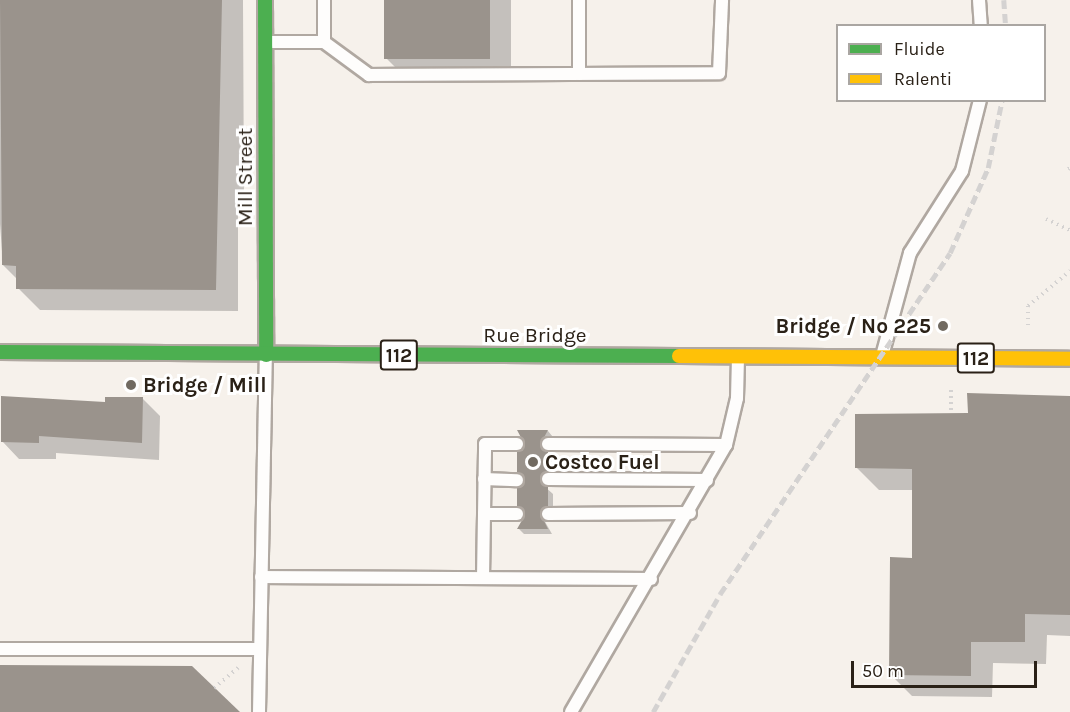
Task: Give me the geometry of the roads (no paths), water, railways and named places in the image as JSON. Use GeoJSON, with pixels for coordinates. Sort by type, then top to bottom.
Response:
{"type":"FeatureCollection","features":[{"type":"Feature","properties":{"kind":"main road","name":"Mill Street"},"geometry":{"type":"LineString","coordinates":[[265,0],[266,355]]}},
{"type":"Feature","properties":{"kind":"main road","name":"Rue Bridge"},"geometry":{"type":"LineString","coordinates":[[0,352],[1070,359]]}},
{"type":"Feature","properties":{"kind":"lane"},"geometry":{"type":"LineString","coordinates":[[324,0],[324,42]]}},
{"type":"Feature","properties":{"kind":"lane"},"geometry":{"type":"LineString","coordinates":[[579,0],[579,74]]}},
{"type":"Feature","properties":{"kind":"lane"},"geometry":{"type":"LineString","coordinates":[[265,42],[324,42],[369,75],[719,73],[722,0]]}},
{"type":"Feature","properties":{"kind":"lane"},"geometry":{"type":"LineString","coordinates":[[979,0],[981,24]]}},
{"type":"Feature","properties":{"kind":"lane"},"geometry":{"type":"LineString","coordinates":[[881,358],[910,253],[962,171],[979,102]]}},
{"type":"Feature","properties":{"kind":"lane"},"geometry":{"type":"LineString","coordinates":[[259,712],[266,355]]}},
{"type":"Feature","properties":{"kind":"lane"},"geometry":{"type":"LineString","coordinates":[[571,712],[690,513],[726,445],[737,398],[738,357]]}},
{"type":"Feature","properties":{"kind":"lane"},"geometry":{"type":"LineString","coordinates":[[483,578],[485,444],[517,444]]}},
{"type":"Feature","properties":{"kind":"lane"},"geometry":{"type":"LineString","coordinates":[[549,444],[726,445]]}},
{"type":"Feature","properties":{"kind":"lane"},"geometry":{"type":"LineString","coordinates":[[484,479],[517,480]]}},
{"type":"Feature","properties":{"kind":"lane"},"geometry":{"type":"LineString","coordinates":[[548,479],[707,480]]}},
{"type":"Feature","properties":{"kind":"lane"},"geometry":{"type":"LineString","coordinates":[[548,514],[690,513]]}},
{"type":"Feature","properties":{"kind":"lane"},"geometry":{"type":"LineString","coordinates":[[484,514],[517,514]]}},
{"type":"Feature","properties":{"kind":"lane"},"geometry":{"type":"LineString","coordinates":[[261,577],[651,579]]}},
{"type":"Feature","properties":{"kind":"lane"},"geometry":{"type":"LineString","coordinates":[[0,649],[260,649]]}},
{"type":"Feature","properties":{"kind":"railway"},"geometry":{"type":"LineString","coordinates":[[1004,0],[1006,24]]}},
{"type":"Feature","properties":{"kind":"railway"},"geometry":{"type":"LineString","coordinates":[[653,712],[720,594],[950,253],[988,168],[1002,102]]}},
{"type":"Feature","properties":{"kind":"place","name":"Bridge / No 225"},"geometry":{"type":"Point","coordinates":[943,326]}},
{"type":"Feature","properties":{"kind":"place","name":"Bridge / Mill"},"geometry":{"type":"Point","coordinates":[131,385]}},
{"type":"Feature","properties":{"kind":"place","name":"Costco Fuel"},"geometry":{"type":"Point","coordinates":[533,462]}}]}
